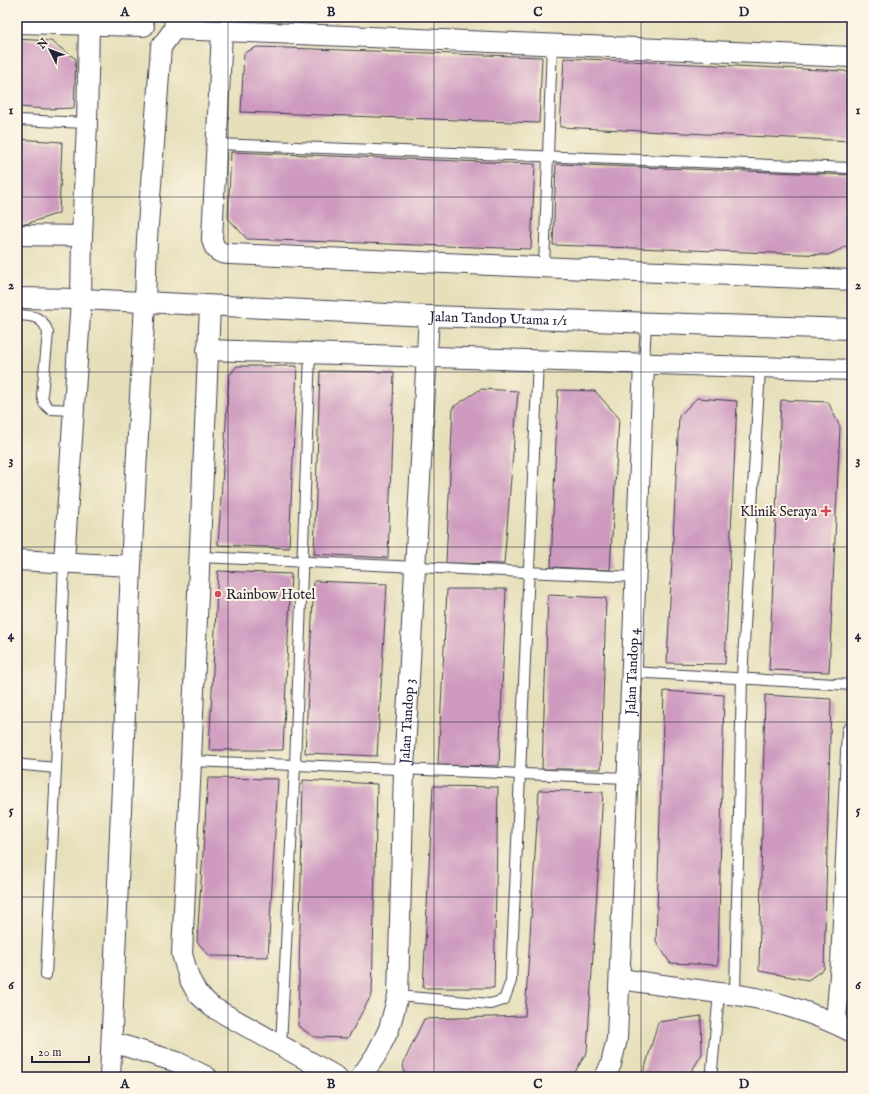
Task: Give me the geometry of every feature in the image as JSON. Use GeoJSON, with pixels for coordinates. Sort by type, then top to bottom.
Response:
{"type":"FeatureCollection","features":[{"type":"Feature","properties":{"kind":"street"},"geometry":{"type":"LineString","coordinates":[[17,23],[89,24],[144,21],[161,47]]}},
{"type":"Feature","properties":{"kind":"street"},"geometry":{"type":"LineString","coordinates":[[110,1077],[131,566],[147,239],[161,47],[175,23],[222,31],[852,57]]}},
{"type":"Feature","properties":{"kind":"street"},"geometry":{"type":"LineString","coordinates":[[64,562],[80,300],[87,123],[89,24]]}},
{"type":"Feature","properties":{"kind":"street"},"geometry":{"type":"LineString","coordinates":[[222,31],[212,239],[213,245],[220,253],[238,255],[852,280]]}},
{"type":"Feature","properties":{"kind":"street"},"geometry":{"type":"LineString","coordinates":[[17,235],[82,236]]}},
{"type":"Feature","properties":{"kind":"street","name":"Jalan Tandop Utama 1/1"},"geometry":{"type":"LineString","coordinates":[[17,298],[145,302],[429,316],[852,329]]}},
{"type":"Feature","properties":{"kind":"street"},"geometry":{"type":"LineString","coordinates":[[210,306],[182,954],[189,978],[196,993],[212,1007],[337,1077]]}},
{"type":"Feature","properties":{"kind":"street","name":"Jalan Tandop 3"},"geometry":{"type":"LineString","coordinates":[[361,1077],[376,1055],[389,1029],[398,996],[404,769],[429,316]]}},
{"type":"Feature","properties":{"kind":"street"},"geometry":{"type":"LineString","coordinates":[[207,350],[852,370]]}},
{"type":"Feature","properties":{"kind":"street","name":"Jalan Tandop 4"},"geometry":{"type":"LineString","coordinates":[[605,1077],[611,1064],[617,1039],[644,364]]}},
{"type":"Feature","properties":{"kind":"street"},"geometry":{"type":"LineString","coordinates":[[17,560],[131,566]]}},
{"type":"Feature","properties":{"kind":"street"},"geometry":{"type":"LineString","coordinates":[[844,1028],[836,1021],[847,963],[852,732]]}},
{"type":"Feature","properties":{"kind":"street"},"geometry":{"type":"LineString","coordinates":[[620,979],[727,994],[777,1004],[822,1018],[844,1028]]}},
{"type":"Feature","properties":{"kind":"street"},"geometry":{"type":"LineString","coordinates":[[112,1042],[178,1062],[206,1077]]}},
{"type":"Feature","properties":{"kind":"lane"},"geometry":{"type":"LineString","coordinates":[[544,267],[552,44]]}},
{"type":"Feature","properties":{"kind":"lane"},"geometry":{"type":"LineString","coordinates":[[17,120],[87,123]]}},
{"type":"Feature","properties":{"kind":"lane"},"geometry":{"type":"LineString","coordinates":[[217,144],[852,168]]}},
{"type":"Feature","properties":{"kind":"lane"},"geometry":{"type":"LineString","coordinates":[[17,315],[37,318],[46,326],[48,333],[42,395],[44,404],[50,408],[74,410]]}},
{"type":"Feature","properties":{"kind":"lane"},"geometry":{"type":"LineString","coordinates":[[644,364],[646,322]]}},
{"type":"Feature","properties":{"kind":"lane"},"geometry":{"type":"LineString","coordinates":[[281,1046],[295,765],[310,353]]}},
{"type":"Feature","properties":{"kind":"lane"},"geometry":{"type":"LineString","coordinates":[[398,996],[490,1004],[504,1000],[511,981],[538,361]]}},
{"type":"Feature","properties":{"kind":"lane"},"geometry":{"type":"LineString","coordinates":[[710,1077],[727,994],[742,678],[760,368]]}},
{"type":"Feature","properties":{"kind":"lane"},"geometry":{"type":"LineString","coordinates":[[200,557],[636,577]]}},
{"type":"Feature","properties":{"kind":"lane"},"geometry":{"type":"LineString","coordinates":[[46,975],[64,562]]}},
{"type":"Feature","properties":{"kind":"lane"},"geometry":{"type":"LineString","coordinates":[[632,672],[852,685]]}},
{"type":"Feature","properties":{"kind":"lane"},"geometry":{"type":"LineString","coordinates":[[191,761],[628,778]]}},
{"type":"Feature","properties":{"kind":"lane"},"geometry":{"type":"LineString","coordinates":[[17,763],[56,768]]}},
{"type":"Feature","properties":{"kind":"building"},"geometry":{"type":"Polygon","coordinates":[[[17,39],[51,41],[76,59],[74,108],[48,109],[17,107],[17,39]]]}},
{"type":"Feature","properties":{"kind":"building"},"geometry":{"type":"Polygon","coordinates":[[[257,47],[542,57],[539,123],[241,112],[244,53],[257,47]]]}},
{"type":"Feature","properties":{"kind":"building"},"geometry":{"type":"Polygon","coordinates":[[[564,58],[845,71],[852,76],[852,141],[560,127],[564,58]]]}},
{"type":"Feature","properties":{"kind":"building"},"geometry":{"type":"Polygon","coordinates":[[[17,139],[62,142],[59,213],[26,224],[17,223],[17,139]]]}},
{"type":"Feature","properties":{"kind":"building"},"geometry":{"type":"Polygon","coordinates":[[[231,152],[535,164],[531,249],[247,239],[228,218],[231,152]]]}},
{"type":"Feature","properties":{"kind":"building"},"geometry":{"type":"Polygon","coordinates":[[[556,164],[852,175],[852,244],[828,255],[553,245],[556,164]]]}},
{"type":"Feature","properties":{"kind":"building"},"geometry":{"type":"Polygon","coordinates":[[[237,366],[297,366],[289,548],[218,545],[229,376],[237,366]]]}},
{"type":"Feature","properties":{"kind":"building"},"geometry":{"type":"Polygon","coordinates":[[[320,371],[394,372],[388,558],[314,554],[320,371]]]}},
{"type":"Feature","properties":{"kind":"building"},"geometry":{"type":"Polygon","coordinates":[[[481,389],[518,391],[504,564],[446,563],[453,407],[481,389]]]}},
{"type":"Feature","properties":{"kind":"building"},"geometry":{"type":"Polygon","coordinates":[[[558,390],[595,391],[619,418],[610,570],[551,567],[558,390]]]}},
{"type":"Feature","properties":{"kind":"building"},"geometry":{"type":"Polygon","coordinates":[[[697,398],[737,401],[725,664],[667,663],[679,416],[697,398]]]}},
{"type":"Feature","properties":{"kind":"building"},"geometry":{"type":"Polygon","coordinates":[[[781,400],[828,402],[840,427],[829,672],[769,670],[781,400]]]}},
{"type":"Feature","properties":{"kind":"building"},"geometry":{"type":"Polygon","coordinates":[[[218,571],[291,574],[283,750],[209,750],[218,571]]]}},
{"type":"Feature","properties":{"kind":"building"},"geometry":{"type":"Polygon","coordinates":[[[314,581],[387,584],[377,756],[305,753],[314,581]]]}},
{"type":"Feature","properties":{"kind":"building"},"geometry":{"type":"Polygon","coordinates":[[[447,589],[506,589],[499,766],[438,765],[447,589]]]}},
{"type":"Feature","properties":{"kind":"building"},"geometry":{"type":"Polygon","coordinates":[[[548,595],[606,598],[601,769],[542,769],[548,595]]]}},
{"type":"Feature","properties":{"kind":"building"},"geometry":{"type":"Polygon","coordinates":[[[664,691],[724,695],[718,965],[670,963],[656,941],[664,691]]]}},
{"type":"Feature","properties":{"kind":"building"},"geometry":{"type":"Polygon","coordinates":[[[765,695],[831,699],[824,969],[808,980],[759,971],[765,695]]]}},
{"type":"Feature","properties":{"kind":"building"},"geometry":{"type":"Polygon","coordinates":[[[208,778],[278,779],[268,957],[210,956],[197,942],[208,778]]]}},
{"type":"Feature","properties":{"kind":"building"},"geometry":{"type":"Polygon","coordinates":[[[303,780],[377,784],[372,994],[348,1038],[314,1037],[298,1026],[303,780]]]}},
{"type":"Feature","properties":{"kind":"building"},"geometry":{"type":"Polygon","coordinates":[[[433,786],[498,787],[494,988],[423,988],[433,786]]]}},
{"type":"Feature","properties":{"kind":"building"},"geometry":{"type":"Polygon","coordinates":[[[539,790],[603,792],[587,1052],[572,1077],[405,1077],[403,1064],[424,1019],[525,1016],[539,790]]]}},
{"type":"Feature","properties":{"kind":"building"},"geometry":{"type":"Polygon","coordinates":[[[701,1016],[702,1054],[688,1077],[640,1077],[645,1068],[658,1022],[701,1016]]]}},
{"type":"Feature","properties":{"kind":"place","name":"Klinik Seraya"},"geometry":{"type":"Point","coordinates":[826,511]}},
{"type":"Feature","properties":{"kind":"place","name":"Rainbow Hotel"},"geometry":{"type":"Point","coordinates":[218,594]}}]}
